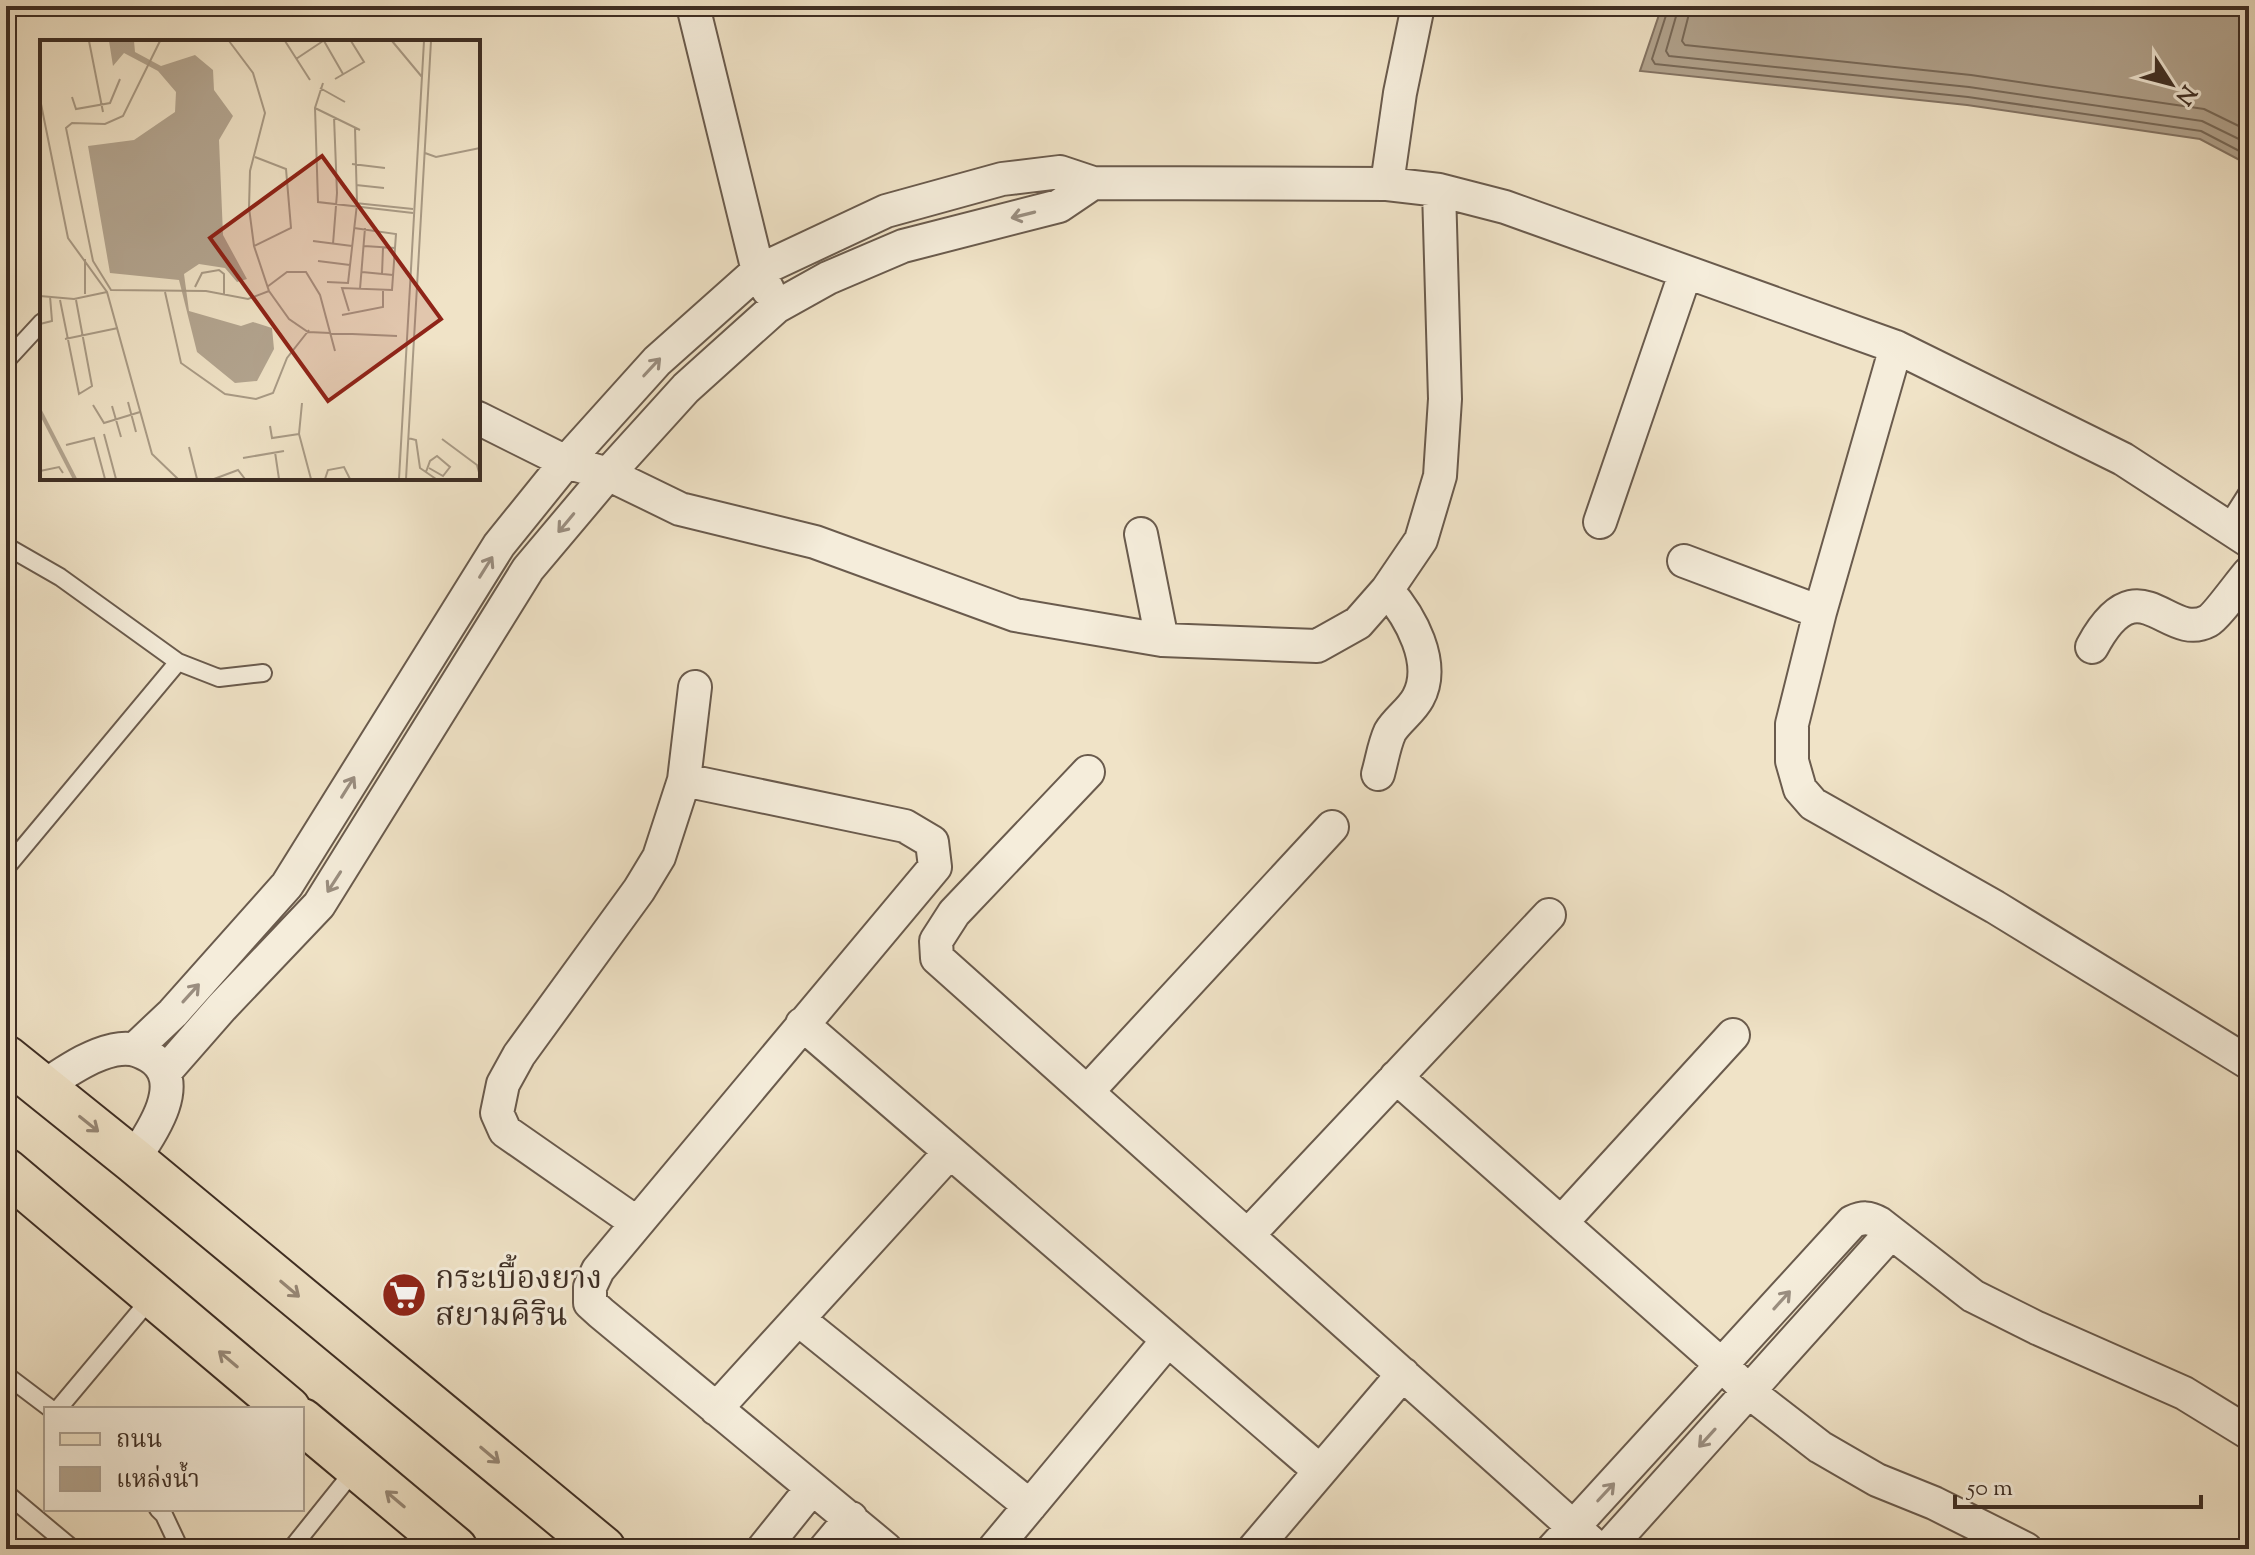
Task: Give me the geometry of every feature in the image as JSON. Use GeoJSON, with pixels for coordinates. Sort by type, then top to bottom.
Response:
{"type":"FeatureCollection","features":[{"type":"Feature","properties":{"kind":"main road"},"geometry":{"type":"LineString","coordinates":[[6,1058],[603,1549]]}},
{"type":"Feature","properties":{"kind":"main road"},"geometry":{"type":"LineString","coordinates":[[6,1171],[286,1407]]}},
{"type":"Feature","properties":{"kind":"main road"},"geometry":{"type":"LineString","coordinates":[[304,1423],[447,1547]]}},
{"type":"Feature","properties":{"kind":"street"},"geometry":{"type":"LineString","coordinates":[[693,6],[758,271],[776,307]]}},
{"type":"Feature","properties":{"kind":"street"},"geometry":{"type":"LineString","coordinates":[[1387,184],[1400,93],[1418,6]]}},
{"type":"Feature","properties":{"kind":"street"},"geometry":{"type":"LineString","coordinates":[[136,1048],[173,1013],[287,885],[499,545],[566,462],[657,361],[758,271],[886,211],[1002,179],[1060,172],[1093,183],[1387,184],[1439,190],[1505,207],[1685,274],[1896,347],[2123,459],[2238,533]]}},
{"type":"Feature","properties":{"kind":"street"},"geometry":{"type":"LineString","coordinates":[[165,1072],[319,905],[528,569],[686,388],[776,307],[828,278],[903,246],[1059,206],[1093,183]]}},
{"type":"Feature","properties":{"kind":"street"},"geometry":{"type":"LineString","coordinates":[[480,419],[566,462],[608,474],[680,509],[815,542],[1015,615],[1162,640],[1317,646],[1358,623],[1387,590],[1421,540],[1440,476],[1445,399],[1439,190]]}},
{"type":"Feature","properties":{"kind":"street"},"geometry":{"type":"LineString","coordinates":[[1600,522],[1685,274]]}},
{"type":"Feature","properties":{"kind":"street"},"geometry":{"type":"LineString","coordinates":[[1896,347],[1820,612],[1792,724],[1792,761],[1800,789],[1813,804],[1995,907],[2249,1063]]}},
{"type":"Feature","properties":{"kind":"street"},"geometry":{"type":"LineString","coordinates":[[1141,534],[1162,640]]}},
{"type":"Feature","properties":{"kind":"street"},"geometry":{"type":"LineString","coordinates":[[1684,561],[1820,612]]}},
{"type":"Feature","properties":{"kind":"street"},"geometry":{"type":"LineString","coordinates":[[2092,647],[2104,625],[2122,609],[2131,606],[2154,610],[2188,625],[2208,621],[2249,573]]}},
{"type":"Feature","properties":{"kind":"street"},"geometry":{"type":"LineString","coordinates":[[1378,774],[1391,731],[1418,697],[1423,677],[1420,642],[1406,612],[1387,590]]}},
{"type":"Feature","properties":{"kind":"street"},"geometry":{"type":"LineString","coordinates":[[637,1223],[505,1131],[497,1113],[503,1084],[519,1055],[617,921],[659,857],[684,780],[695,687]]}},
{"type":"Feature","properties":{"kind":"street"},"geometry":{"type":"LineString","coordinates":[[1088,772],[954,913],[936,941],[937,958],[1403,1374],[1564,1538],[1598,1549]]}},
{"type":"Feature","properties":{"kind":"street"},"geometry":{"type":"LineString","coordinates":[[684,780],[905,826],[932,842],[935,867],[598,1270],[590,1287],[590,1303],[886,1549]]}},
{"type":"Feature","properties":{"kind":"street"},"geometry":{"type":"LineString","coordinates":[[1087,1092],[1332,827]]}},
{"type":"Feature","properties":{"kind":"street"},"geometry":{"type":"LineString","coordinates":[[1248,1235],[1549,915]]}},
{"type":"Feature","properties":{"kind":"street"},"geometry":{"type":"LineString","coordinates":[[802,1024],[1320,1471]]}},
{"type":"Feature","properties":{"kind":"street"},"geometry":{"type":"LineString","coordinates":[[1561,1223],[1733,1035]]}},
{"type":"Feature","properties":{"kind":"street"},"geometry":{"type":"LineString","coordinates":[[42,1087],[91,1056],[116,1049],[136,1048],[155,1060],[165,1072],[167,1091],[156,1127],[133,1160]]}},
{"type":"Feature","properties":{"kind":"street"},"geometry":{"type":"LineString","coordinates":[[1396,1077],[1749,1392],[1820,1447],[1877,1480],[1934,1503],[2026,1549]]}},
{"type":"Feature","properties":{"kind":"street"},"geometry":{"type":"LineString","coordinates":[[716,1409],[950,1152]]}},
{"type":"Feature","properties":{"kind":"street"},"geometry":{"type":"LineString","coordinates":[[1564,1538],[1852,1222],[1880,1226],[1973,1296],[2184,1393],[2249,1433]]}},
{"type":"Feature","properties":{"kind":"street"},"geometry":{"type":"LineString","coordinates":[[1607,1549],[1749,1392],[1880,1226]]}},
{"type":"Feature","properties":{"kind":"street"},"geometry":{"type":"LineString","coordinates":[[798,1319],[1030,1506]]}},
{"type":"Feature","properties":{"kind":"street"},"geometry":{"type":"LineString","coordinates":[[994,1549],[1168,1340]]}},
{"type":"Feature","properties":{"kind":"street"},"geometry":{"type":"LineString","coordinates":[[1254,1549],[1403,1374]]}},
{"type":"Feature","properties":{"kind":"street"},"geometry":{"type":"LineString","coordinates":[[763,1549],[812,1488]]}},
{"type":"Feature","properties":{"kind":"street"},"geometry":{"type":"LineString","coordinates":[[825,1549],[851,1518]]}},
{"type":"Feature","properties":{"kind":"lane"},"geometry":{"type":"LineString","coordinates":[[6,361],[40,324]]}},
{"type":"Feature","properties":{"kind":"lane"},"geometry":{"type":"LineString","coordinates":[[2238,533],[2249,490]]}},
{"type":"Feature","properties":{"kind":"lane"},"geometry":{"type":"LineString","coordinates":[[6,546],[60,577],[178,662],[219,678],[263,673]]}},
{"type":"Feature","properties":{"kind":"lane"},"geometry":{"type":"LineString","coordinates":[[6,868],[178,662]]}},
{"type":"Feature","properties":{"kind":"lane"},"geometry":{"type":"LineString","coordinates":[[60,1407],[153,1296]]}},
{"type":"Feature","properties":{"kind":"lane"},"geometry":{"type":"LineString","coordinates":[[6,1375],[48,1407]]}},
{"type":"Feature","properties":{"kind":"lane"},"geometry":{"type":"LineString","coordinates":[[291,1549],[357,1467]]}},
{"type":"Feature","properties":{"kind":"lane"},"geometry":{"type":"LineString","coordinates":[[6,1493],[73,1549]]}},
{"type":"Feature","properties":{"kind":"lane"},"geometry":{"type":"LineString","coordinates":[[160,1511],[180,1549]]}},
{"type":"Feature","properties":{"kind":"water"},"geometry":{"type":"Polygon","coordinates":[[[1662,6],[2249,6],[2249,165],[2200,139],[1967,105],[1640,71],[1662,6]]]}},
{"type":"Feature","properties":{"kind":"place","name":"กระเบื้องยาง สยามคิริน"},"geometry":{"type":"Point","coordinates":[404,1295]}}]}
